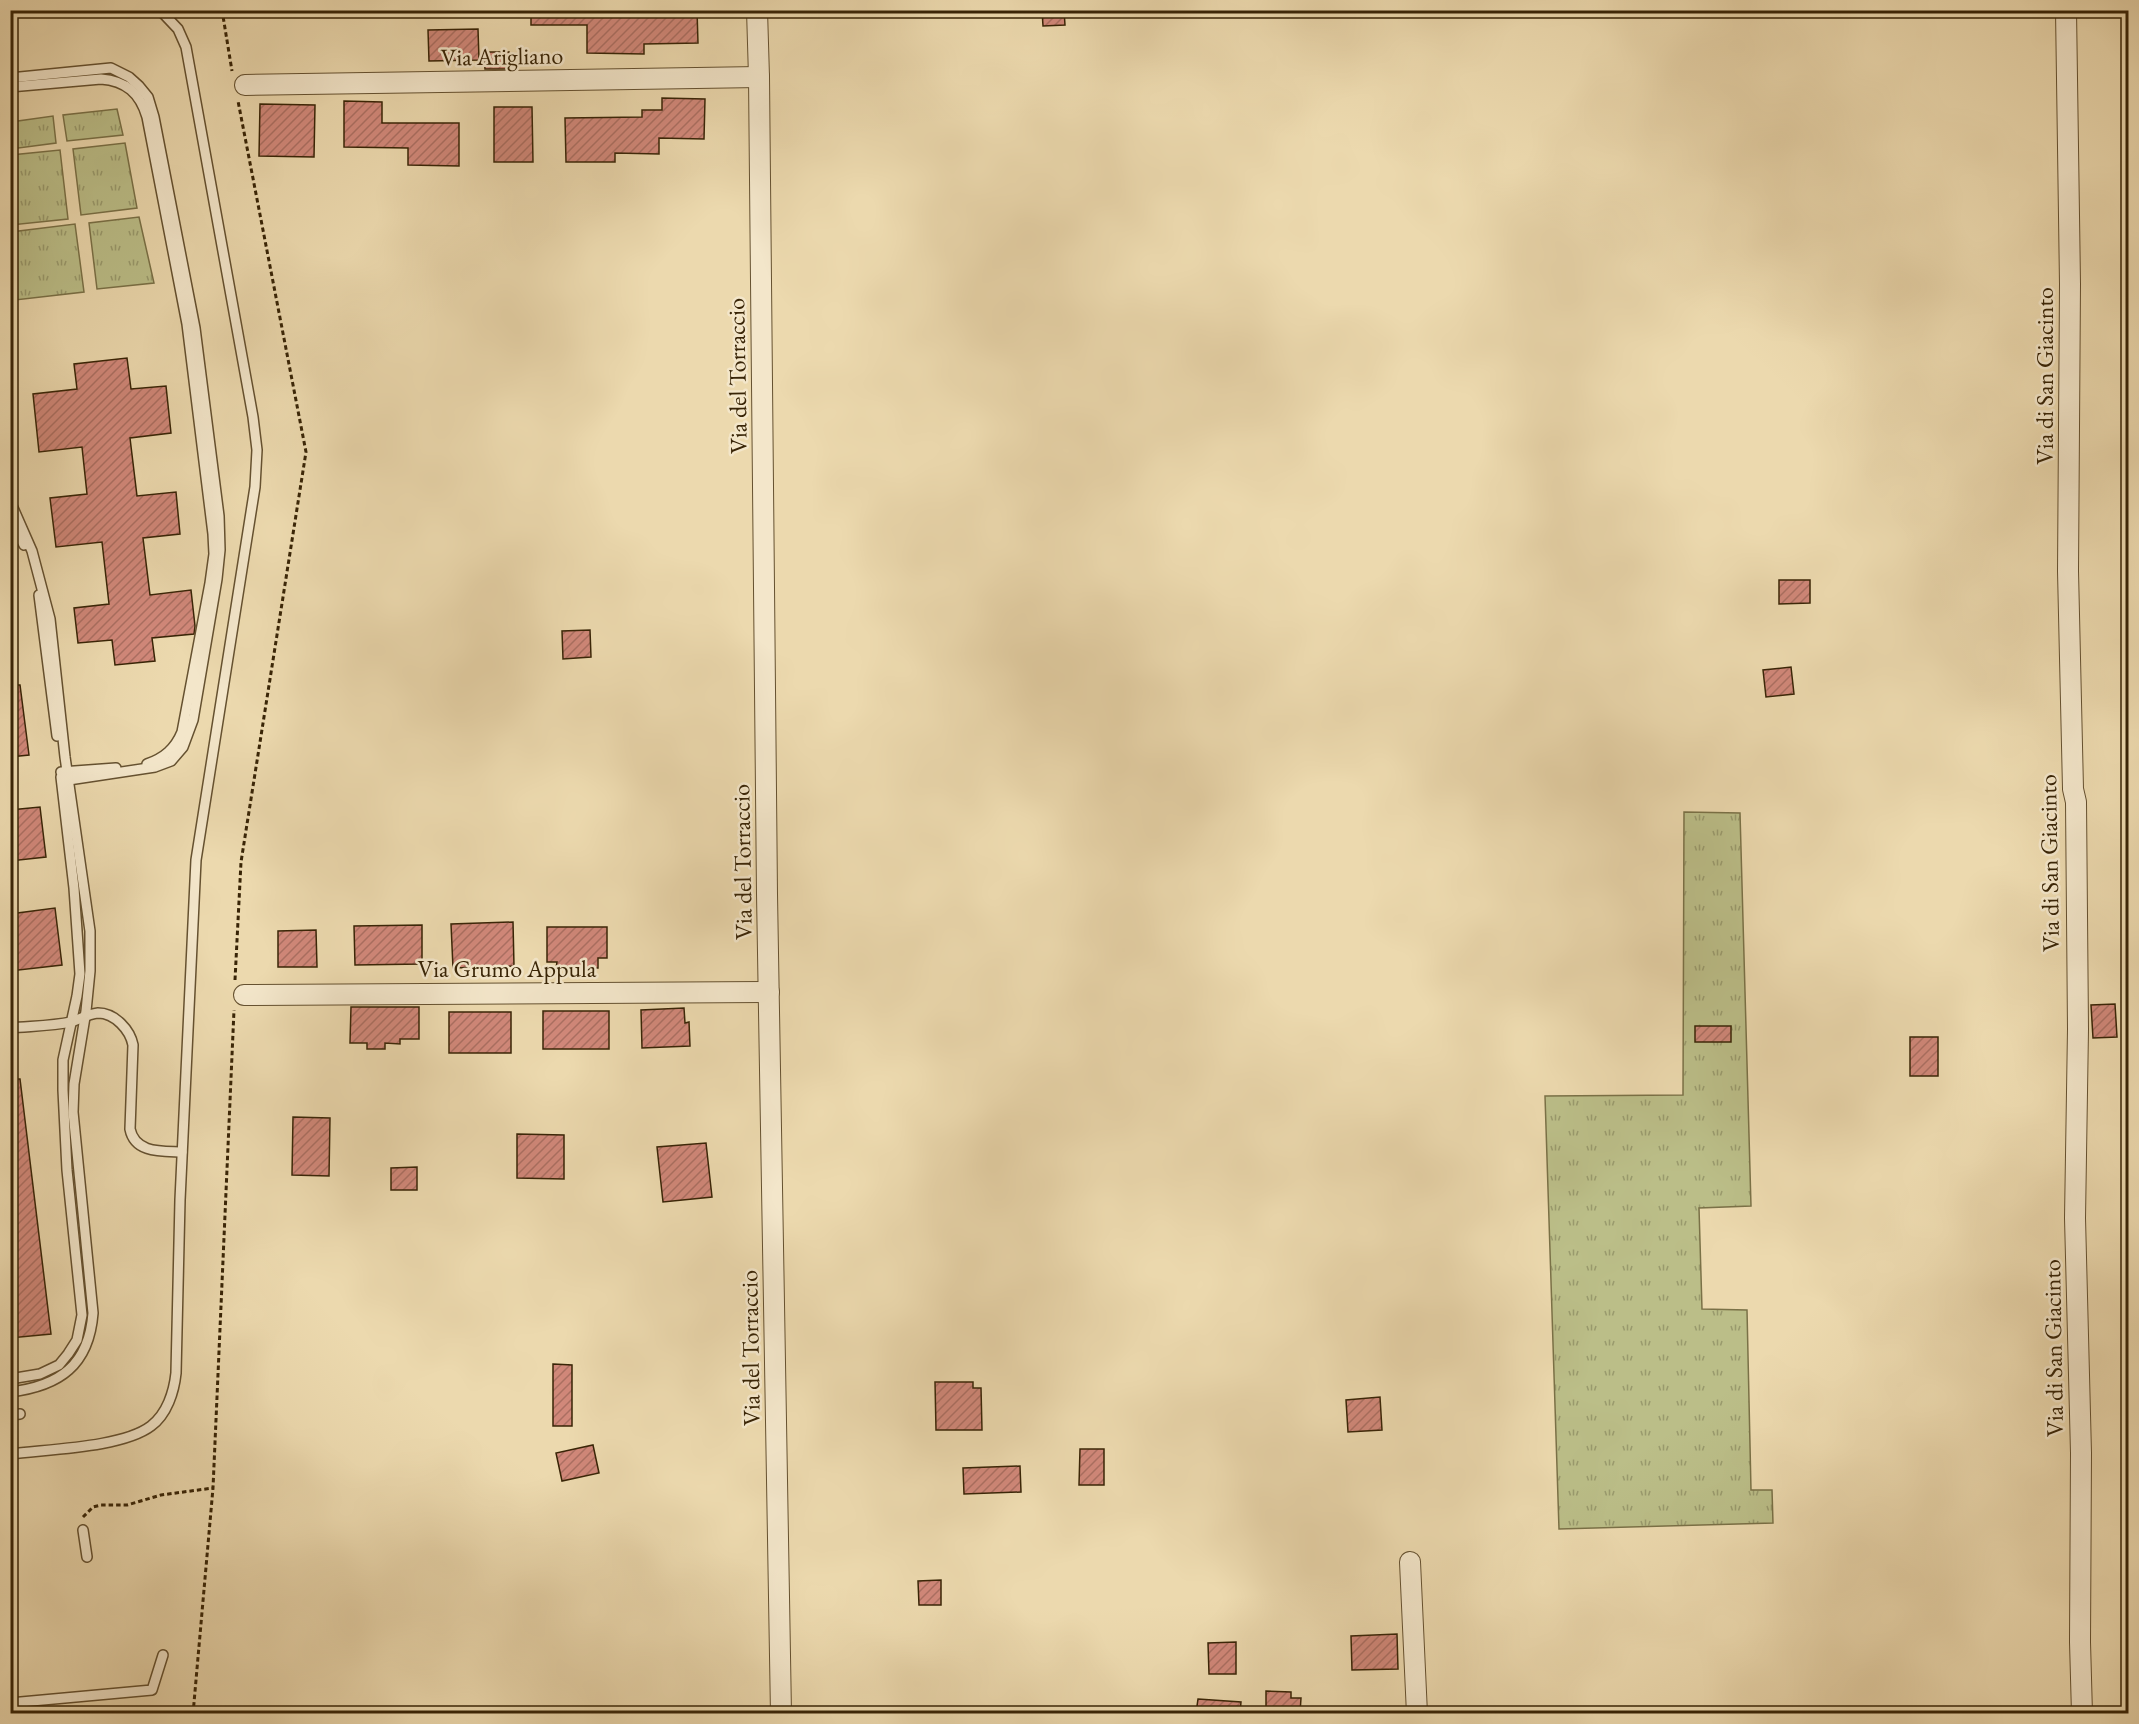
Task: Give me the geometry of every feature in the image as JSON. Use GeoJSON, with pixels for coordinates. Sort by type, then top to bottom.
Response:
{"type":"FeatureCollection","features":[{"type":"Feature","properties":{"kind":"street","name":"Via del Torraccio"},"geometry":{"type":"LineString","coordinates":[[757,10],[769,992],[781,1713]]}},
{"type":"Feature","properties":{"kind":"street","name":"Via di San Giacinto"},"geometry":{"type":"LineString","coordinates":[[2066,10],[2070,278],[2068,571],[2073,789],[2076,802],[2078,1029],[2075,1218],[2081,1453],[2082,1713]]}},
{"type":"Feature","properties":{"kind":"street","name":"Via Arigliano"},"geometry":{"type":"LineString","coordinates":[[238,85],[759,77]]}},
{"type":"Feature","properties":{"kind":"street","name":"Via Grumo Appula"},"geometry":{"type":"LineString","coordinates":[[238,993],[769,992]]}},
{"type":"Feature","properties":{"kind":"street"},"geometry":{"type":"LineString","coordinates":[[1410,1562],[1417,1713]]}},
{"type":"Feature","properties":{"kind":"lane"},"geometry":{"type":"LineString","coordinates":[[10,1454],[95,1444],[129,1436],[150,1427],[165,1409],[173,1390],[177,1365],[182,1152],[197,847],[255,487],[257,450],[186,47],[178,29],[160,10]]}},
{"type":"Feature","properties":{"kind":"lane"},"geometry":{"type":"LineString","coordinates":[[10,78],[107,68],[129,77],[148,97],[154,117],[195,328],[219,516],[220,550],[217,579],[193,720],[183,747],[171,761],[155,767],[64,776]]}},
{"type":"Feature","properties":{"kind":"lane"},"geometry":{"type":"LineString","coordinates":[[10,87],[101,79],[114,80],[129,87],[143,105],[188,330],[213,534],[214,554],[210,583],[183,728],[177,742],[162,758],[142,765],[64,776]]}},
{"type":"Feature","properties":{"kind":"lane"},"geometry":{"type":"LineString","coordinates":[[10,501],[32,551],[48,610],[74,888],[79,966],[78,989],[63,1060],[63,1100],[67,1170],[81,1290],[82,1322],[76,1340],[59,1365],[40,1374],[10,1379]]}},
{"type":"Feature","properties":{"kind":"lane"},"geometry":{"type":"LineString","coordinates":[[10,518],[27,552],[38,589],[64,776],[90,931],[90,971],[75,1075],[73,1112],[92,1305],[91,1331],[82,1355],[66,1373],[43,1385],[10,1392]]}},
{"type":"Feature","properties":{"kind":"lane"},"geometry":{"type":"LineString","coordinates":[[10,1028],[71,1022],[101,1013],[112,1017],[124,1026],[132,1038],[133,1083],[130,1129],[134,1140],[148,1150],[182,1152]]}},
{"type":"Feature","properties":{"kind":"lane"},"geometry":{"type":"LineString","coordinates":[[82,1530],[87,1557]]}},
{"type":"Feature","properties":{"kind":"lane"},"geometry":{"type":"LineString","coordinates":[[10,1703],[152,1690],[163,1655]]}},
{"type":"Feature","properties":{"kind":"path"},"geometry":{"type":"LineString","coordinates":[[193,1713],[213,1488],[238,993],[241,862],[306,452],[222,10]]}},
{"type":"Feature","properties":{"kind":"path"},"geometry":{"type":"LineString","coordinates":[[82,1530],[82,1518],[93,1507],[127,1505],[161,1495],[213,1488]]}},
{"type":"Feature","properties":{"kind":"green space"},"geometry":{"type":"Polygon","coordinates":[[[117,109],[123,135],[67,141],[63,115],[117,109]]]}},
{"type":"Feature","properties":{"kind":"green space"},"geometry":{"type":"Polygon","coordinates":[[[53,116],[56,143],[11,149],[11,122],[53,116]]]}},
{"type":"Feature","properties":{"kind":"green space"},"geometry":{"type":"Polygon","coordinates":[[[125,143],[137,208],[81,215],[73,149],[125,143]]]}},
{"type":"Feature","properties":{"kind":"green space"},"geometry":{"type":"Polygon","coordinates":[[[60,150],[68,219],[11,225],[11,155],[60,150]]]}},
{"type":"Feature","properties":{"kind":"green space"},"geometry":{"type":"Polygon","coordinates":[[[139,217],[154,283],[97,289],[89,223],[139,217]]]}},
{"type":"Feature","properties":{"kind":"green space"},"geometry":{"type":"Polygon","coordinates":[[[75,224],[84,292],[15,300],[10,267],[11,232],[75,224]]]}},
{"type":"Feature","properties":{"kind":"green space"},"geometry":{"type":"Polygon","coordinates":[[[1684,812],[1740,813],[1751,1206],[1699,1208],[1702,1309],[1747,1310],[1751,1490],[1772,1490],[1773,1523],[1559,1529],[1545,1096],[1683,1095],[1684,812]]]}},
{"type":"Feature","properties":{"kind":"building"},"geometry":{"type":"Polygon","coordinates":[[[531,10],[697,10],[698,43],[644,44],[644,54],[587,53],[587,25],[531,25],[531,10]]]}},
{"type":"Feature","properties":{"kind":"building"},"geometry":{"type":"Polygon","coordinates":[[[1042,10],[1064,10],[1065,25],[1043,26],[1042,10]]]}},
{"type":"Feature","properties":{"kind":"building"},"geometry":{"type":"Polygon","coordinates":[[[478,29],[479,60],[429,61],[428,30],[478,29]]]}},
{"type":"Feature","properties":{"kind":"building"},"geometry":{"type":"Polygon","coordinates":[[[484,52],[509,52],[509,69],[485,69],[484,52]]]}},
{"type":"Feature","properties":{"kind":"building"},"geometry":{"type":"Polygon","coordinates":[[[662,98],[705,99],[704,139],[659,138],[659,154],[615,153],[615,162],[566,162],[565,118],[642,117],[642,110],[662,110],[662,98]]]}},
{"type":"Feature","properties":{"kind":"building"},"geometry":{"type":"Polygon","coordinates":[[[344,101],[382,102],[382,123],[459,123],[459,166],[408,165],[408,148],[344,147],[344,101]]]}},
{"type":"Feature","properties":{"kind":"building"},"geometry":{"type":"Polygon","coordinates":[[[260,104],[315,105],[314,157],[259,156],[260,104]]]}},
{"type":"Feature","properties":{"kind":"building"},"geometry":{"type":"Polygon","coordinates":[[[494,107],[532,107],[533,162],[494,162],[494,107]]]}},
{"type":"Feature","properties":{"kind":"building"},"geometry":{"type":"Polygon","coordinates":[[[127,358],[131,389],[166,386],[171,433],[130,438],[137,496],[176,492],[180,534],[143,538],[150,595],[191,590],[195,626],[194,634],[152,638],[155,661],[115,665],[112,640],[78,643],[74,608],[109,604],[102,542],[56,547],[50,498],[87,494],[82,447],[39,452],[33,394],[77,389],[74,364],[127,358]]]}},
{"type":"Feature","properties":{"kind":"building"},"geometry":{"type":"Polygon","coordinates":[[[1779,580],[1810,580],[1810,603],[1779,604],[1779,580]]]}},
{"type":"Feature","properties":{"kind":"building"},"geometry":{"type":"Polygon","coordinates":[[[590,630],[591,657],[563,659],[562,631],[590,630]]]}},
{"type":"Feature","properties":{"kind":"building"},"geometry":{"type":"Polygon","coordinates":[[[1791,667],[1794,694],[1766,697],[1763,670],[1791,667]]]}},
{"type":"Feature","properties":{"kind":"building"},"geometry":{"type":"Polygon","coordinates":[[[10,685],[20,685],[29,755],[10,757],[10,685]]]}},
{"type":"Feature","properties":{"kind":"building"},"geometry":{"type":"Polygon","coordinates":[[[40,807],[46,857],[10,861],[10,810],[40,807]]]}},
{"type":"Feature","properties":{"kind":"building"},"geometry":{"type":"Polygon","coordinates":[[[55,908],[62,965],[10,971],[10,914],[55,908]]]}},
{"type":"Feature","properties":{"kind":"building"},"geometry":{"type":"Polygon","coordinates":[[[513,922],[514,966],[453,968],[451,924],[513,922]]]}},
{"type":"Feature","properties":{"kind":"building"},"geometry":{"type":"Polygon","coordinates":[[[422,925],[422,964],[355,965],[354,926],[422,925]]]}},
{"type":"Feature","properties":{"kind":"building"},"geometry":{"type":"Polygon","coordinates":[[[547,927],[607,927],[607,958],[598,958],[598,968],[556,968],[557,962],[547,962],[547,927]]]}},
{"type":"Feature","properties":{"kind":"building"},"geometry":{"type":"Polygon","coordinates":[[[316,930],[317,967],[278,967],[278,931],[316,930]]]}},
{"type":"Feature","properties":{"kind":"building"},"geometry":{"type":"Polygon","coordinates":[[[2115,1004],[2117,1037],[2093,1038],[2091,1005],[2115,1004]]]}},
{"type":"Feature","properties":{"kind":"building"},"geometry":{"type":"Polygon","coordinates":[[[351,1007],[419,1007],[419,1039],[400,1039],[400,1044],[385,1043],[385,1049],[367,1049],[367,1043],[350,1043],[351,1007]]]}},
{"type":"Feature","properties":{"kind":"building"},"geometry":{"type":"Polygon","coordinates":[[[684,1008],[685,1023],[689,1022],[690,1046],[642,1048],[641,1010],[684,1008]]]}},
{"type":"Feature","properties":{"kind":"building"},"geometry":{"type":"Polygon","coordinates":[[[543,1011],[609,1011],[609,1049],[543,1049],[543,1011]]]}},
{"type":"Feature","properties":{"kind":"building"},"geometry":{"type":"Polygon","coordinates":[[[449,1012],[511,1012],[511,1053],[449,1053],[449,1012]]]}},
{"type":"Feature","properties":{"kind":"building"},"geometry":{"type":"Polygon","coordinates":[[[1695,1026],[1731,1026],[1731,1042],[1695,1042],[1695,1026]]]}},
{"type":"Feature","properties":{"kind":"building"},"geometry":{"type":"Polygon","coordinates":[[[1910,1037],[1938,1037],[1938,1076],[1910,1076],[1910,1037]]]}},
{"type":"Feature","properties":{"kind":"building"},"geometry":{"type":"Polygon","coordinates":[[[10,1079],[20,1079],[51,1334],[10,1338],[10,1079]]]}},
{"type":"Feature","properties":{"kind":"building"},"geometry":{"type":"Polygon","coordinates":[[[293,1117],[330,1118],[329,1176],[292,1175],[293,1117]]]}},
{"type":"Feature","properties":{"kind":"building"},"geometry":{"type":"Polygon","coordinates":[[[517,1134],[564,1135],[564,1179],[517,1178],[517,1134]]]}},
{"type":"Feature","properties":{"kind":"building"},"geometry":{"type":"Polygon","coordinates":[[[706,1143],[712,1197],[663,1202],[657,1147],[706,1143]]]}},
{"type":"Feature","properties":{"kind":"building"},"geometry":{"type":"Polygon","coordinates":[[[417,1167],[417,1190],[391,1190],[391,1168],[417,1167]]]}},
{"type":"Feature","properties":{"kind":"building"},"geometry":{"type":"Polygon","coordinates":[[[553,1364],[572,1365],[572,1426],[553,1426],[553,1364]]]}},
{"type":"Feature","properties":{"kind":"building"},"geometry":{"type":"Polygon","coordinates":[[[935,1382],[973,1382],[973,1388],[981,1388],[982,1430],[936,1430],[935,1382]]]}},
{"type":"Feature","properties":{"kind":"building"},"geometry":{"type":"Polygon","coordinates":[[[1380,1397],[1382,1430],[1348,1432],[1346,1400],[1380,1397]]]}},
{"type":"Feature","properties":{"kind":"building"},"geometry":{"type":"Polygon","coordinates":[[[593,1445],[599,1473],[562,1481],[556,1453],[593,1445]]]}},
{"type":"Feature","properties":{"kind":"building"},"geometry":{"type":"Polygon","coordinates":[[[1080,1449],[1104,1449],[1104,1485],[1079,1485],[1080,1449]]]}},
{"type":"Feature","properties":{"kind":"building"},"geometry":{"type":"Polygon","coordinates":[[[1020,1466],[1021,1492],[964,1494],[963,1468],[1020,1466]]]}},
{"type":"Feature","properties":{"kind":"building"},"geometry":{"type":"Polygon","coordinates":[[[941,1580],[941,1605],[919,1605],[918,1581],[941,1580]]]}},
{"type":"Feature","properties":{"kind":"building"},"geometry":{"type":"Polygon","coordinates":[[[1397,1634],[1398,1669],[1352,1670],[1351,1636],[1397,1634]]]}},
{"type":"Feature","properties":{"kind":"building"},"geometry":{"type":"Polygon","coordinates":[[[1236,1642],[1236,1674],[1209,1674],[1208,1643],[1236,1642]]]}},
{"type":"Feature","properties":{"kind":"building"},"geometry":{"type":"Polygon","coordinates":[[[1266,1691],[1291,1692],[1291,1698],[1301,1698],[1300,1713],[1266,1713],[1266,1691]]]}},
{"type":"Feature","properties":{"kind":"building"},"geometry":{"type":"Polygon","coordinates":[[[1198,1699],[1241,1702],[1240,1713],[1196,1713],[1198,1699]]]}}]}
